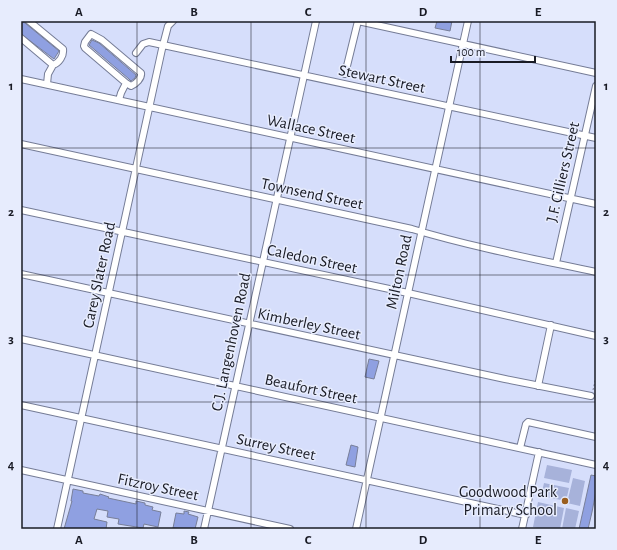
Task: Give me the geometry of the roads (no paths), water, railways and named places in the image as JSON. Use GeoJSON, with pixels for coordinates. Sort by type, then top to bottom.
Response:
{"type":"FeatureCollection","features":[{"type":"Feature","properties":{"kind":"street"},"geometry":{"type":"LineString","coordinates":[[29,21],[63,49],[63,55],[56,63],[52,65],[48,74],[47,84]]}},
{"type":"Feature","properties":{"kind":"street","name":"Carey Slater Road"},"geometry":{"type":"LineString","coordinates":[[57,529],[168,26],[173,21]]}},
{"type":"Feature","properties":{"kind":"street","name":"C.J. Langenhoven Road"},"geometry":{"type":"LineString","coordinates":[[204,529],[316,21]]}},
{"type":"Feature","properties":{"kind":"street"},"geometry":{"type":"LineString","coordinates":[[345,74],[358,21],[596,73]]}},
{"type":"Feature","properties":{"kind":"street","name":"Milton Road"},"geometry":{"type":"LineString","coordinates":[[356,529],[468,21]]}},
{"type":"Feature","properties":{"kind":"street"},"geometry":{"type":"LineString","coordinates":[[90,35],[95,35],[141,73],[141,77],[133,85],[131,86],[126,83],[85,48],[85,42],[90,35]]}},
{"type":"Feature","properties":{"kind":"street"},"geometry":{"type":"LineString","coordinates":[[21,38],[52,65]]}},
{"type":"Feature","properties":{"kind":"street","name":"Stewart Street"},"geometry":{"type":"LineString","coordinates":[[136,53],[146,42],[149,42],[596,138]]}},
{"type":"Feature","properties":{"kind":"street","name":"Wallace Street"},"geometry":{"type":"LineString","coordinates":[[21,79],[596,204]]}},
{"type":"Feature","properties":{"kind":"street"},"geometry":{"type":"LineString","coordinates":[[119,100],[126,83]]}},
{"type":"Feature","properties":{"kind":"street","name":"J.F. Cilliers Street"},"geometry":{"type":"LineString","coordinates":[[556,263],[596,86]]}},
{"type":"Feature","properties":{"kind":"street","name":"Townsend Street"},"geometry":{"type":"LineString","coordinates":[[21,144],[422,232],[437,237],[596,272]]}},
{"type":"Feature","properties":{"kind":"street","name":"Caledon Street"},"geometry":{"type":"LineString","coordinates":[[21,210],[263,261],[596,336]]}},
{"type":"Feature","properties":{"kind":"street","name":"Kimberley Street"},"geometry":{"type":"LineString","coordinates":[[21,274],[538,386],[591,396]]}},
{"type":"Feature","properties":{"kind":"street"},"geometry":{"type":"LineString","coordinates":[[538,386],[551,325]]}},
{"type":"Feature","properties":{"kind":"street","name":"Beaufort Street"},"geometry":{"type":"LineString","coordinates":[[21,339],[596,465]]}},
{"type":"Feature","properties":{"kind":"street","name":"Surrey Street"},"geometry":{"type":"LineString","coordinates":[[21,405],[526,515]]}},
{"type":"Feature","properties":{"kind":"street"},"geometry":{"type":"LineString","coordinates":[[520,448],[526,424],[528,422],[596,437]]}},
{"type":"Feature","properties":{"kind":"street"},"geometry":{"type":"LineString","coordinates":[[522,529],[539,452]]}},
{"type":"Feature","properties":{"kind":"street","name":"Fitzroy Street"},"geometry":{"type":"LineString","coordinates":[[21,470],[290,529]]}},
{"type":"Feature","properties":{"kind":"place","name":"Goodwood Park Primary School"},"geometry":{"type":"Point","coordinates":[565,501]}}]}
